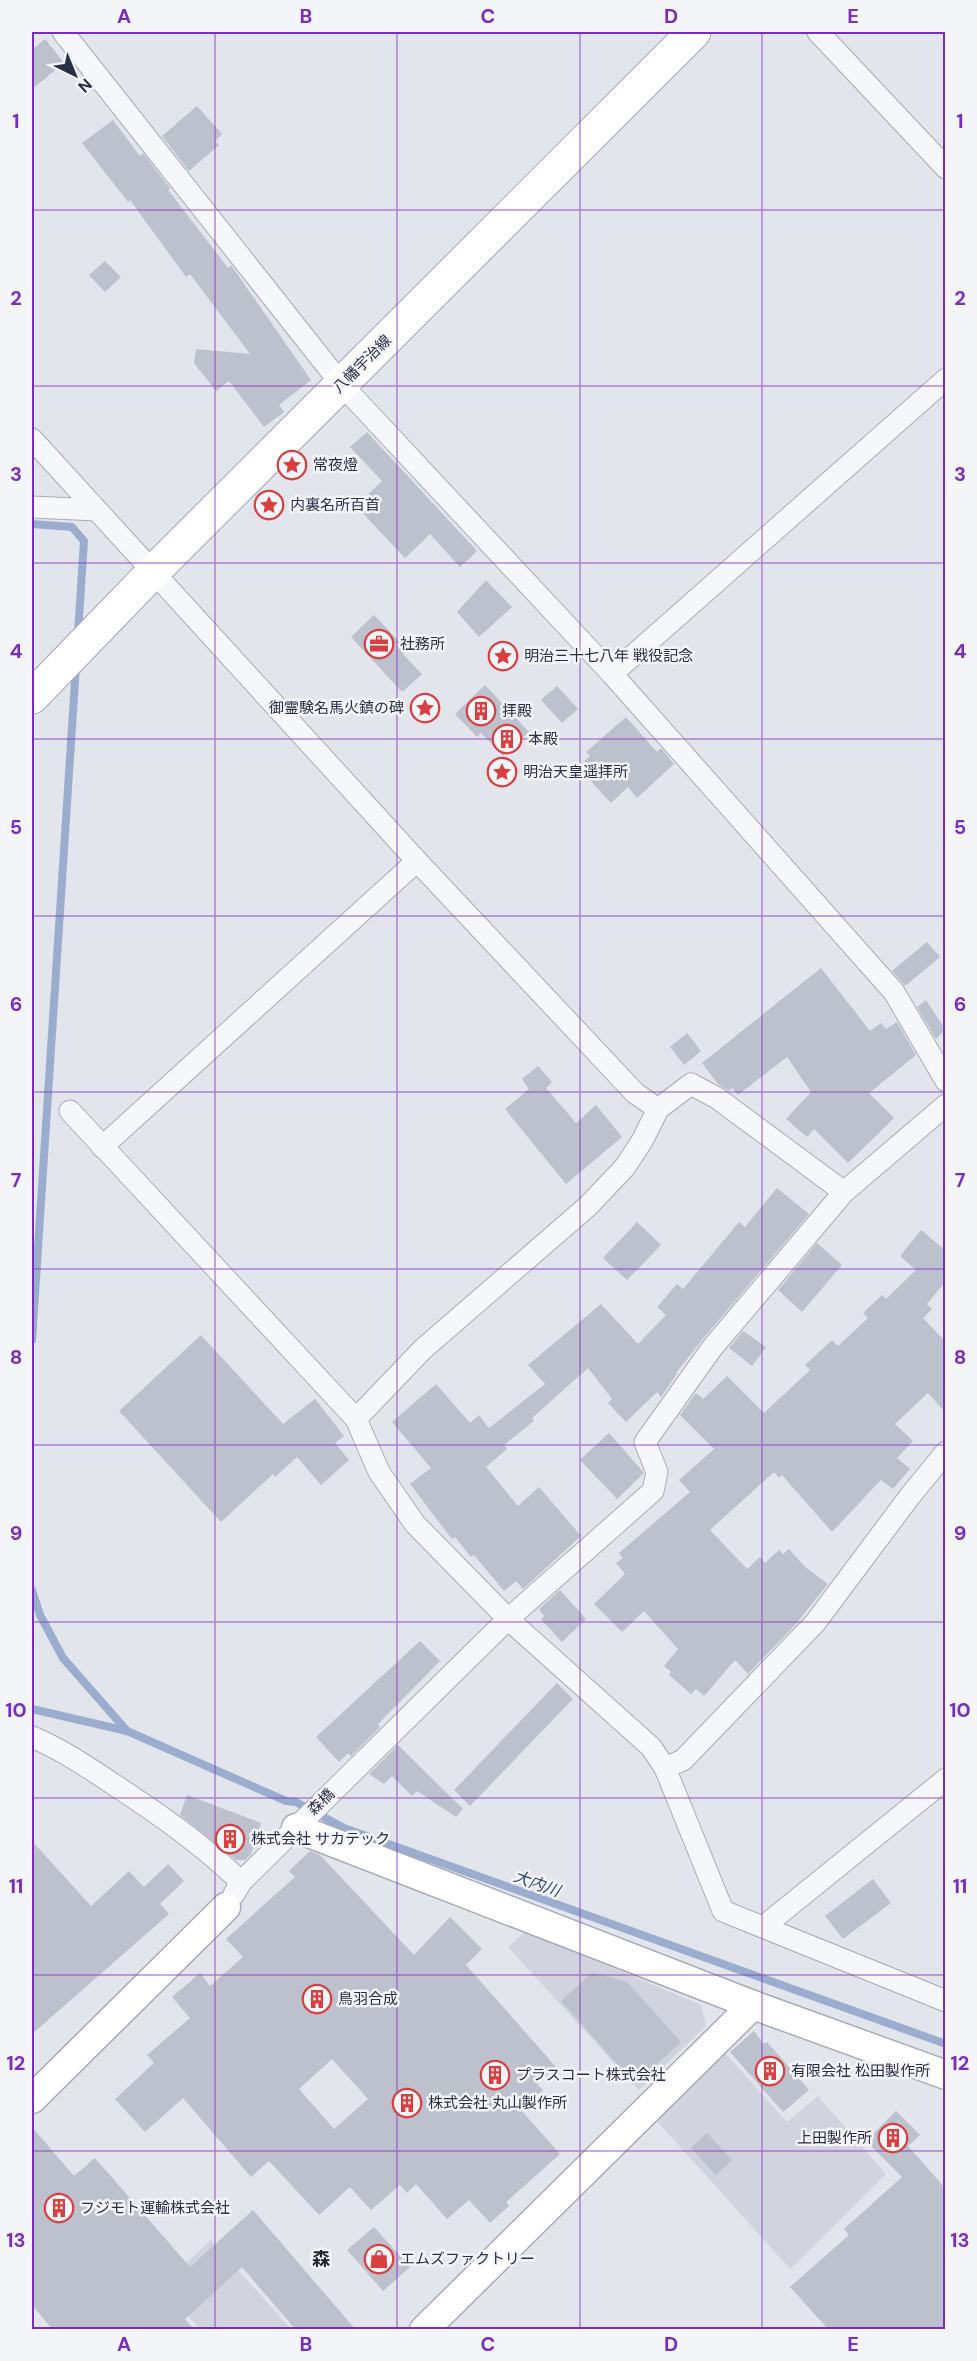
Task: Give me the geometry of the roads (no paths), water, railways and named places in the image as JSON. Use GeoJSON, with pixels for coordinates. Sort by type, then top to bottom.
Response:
{"type":"FeatureCollection","features":[{"type":"Feature","properties":{"kind":"main road","name":"八幡宇治線"},"geometry":{"type":"LineString","coordinates":[[32,697],[153,572],[694,32]]}},
{"type":"Feature","properties":{"kind":"street"},"geometry":{"type":"LineString","coordinates":[[63,32],[342,385],[612,674],[894,992],[945,1081]]}},
{"type":"Feature","properties":{"kind":"street"},"geometry":{"type":"LineString","coordinates":[[819,32],[945,168]]}},
{"type":"Feature","properties":{"kind":"street"},"geometry":{"type":"LineString","coordinates":[[612,674],[945,379]]}},
{"type":"Feature","properties":{"kind":"street"},"geometry":{"type":"LineString","coordinates":[[32,439],[417,861],[635,1093],[658,1109]]}},
{"type":"Feature","properties":{"kind":"street"},"geometry":{"type":"LineString","coordinates":[[32,507],[97,510]]}},
{"type":"Feature","properties":{"kind":"street"},"geometry":{"type":"LineString","coordinates":[[102,1147],[417,861]]}},
{"type":"Feature","properties":{"kind":"street"},"geometry":{"type":"LineString","coordinates":[[356,1419],[423,1349],[588,1206],[625,1167],[642,1141],[658,1109],[691,1084],[717,1098],[844,1192],[945,1105]]}},
{"type":"Feature","properties":{"kind":"street"},"geometry":{"type":"LineString","coordinates":[[70,1111],[356,1419],[379,1472],[415,1524],[508,1619],[651,1747],[665,1768],[723,1911],[945,2001]]}},
{"type":"Feature","properties":{"kind":"street","name":"森橋"},"geometry":{"type":"LineString","coordinates":[[226,1907],[241,1882],[508,1619],[653,1491],[657,1472],[645,1442],[712,1348],[844,1192]]}},
{"type":"Feature","properties":{"kind":"street"},"geometry":{"type":"LineString","coordinates":[[665,1768],[683,1760],[815,1623],[945,1452]]}},
{"type":"Feature","properties":{"kind":"street"},"geometry":{"type":"LineString","coordinates":[[32,1737],[83,1765],[165,1818],[222,1863],[241,1882]]}},
{"type":"Feature","properties":{"kind":"street"},"geometry":{"type":"LineString","coordinates":[[763,1927],[945,1779]]}},
{"type":"Feature","properties":{"kind":"street"},"geometry":{"type":"LineString","coordinates":[[299,1824],[753,2005],[945,2075]]}},
{"type":"Feature","properties":{"kind":"street"},"geometry":{"type":"LineString","coordinates":[[32,2099],[226,1907]]}},
{"type":"Feature","properties":{"kind":"street"},"geometry":{"type":"LineString","coordinates":[[424,2330],[753,2005]]}},
{"type":"Feature","properties":{"kind":"waterway"},"geometry":{"type":"LineString","coordinates":[[32,524],[72,527],[84,541],[78,633]]}},
{"type":"Feature","properties":{"kind":"waterway"},"geometry":{"type":"LineString","coordinates":[[32,1340],[76,666]]}},
{"type":"Feature","properties":{"kind":"waterway"},"geometry":{"type":"LineString","coordinates":[[32,1590],[40,1615],[63,1658],[127,1731]]}},
{"type":"Feature","properties":{"kind":"waterway","name":"大内川"},"geometry":{"type":"LineString","coordinates":[[32,1709],[127,1731],[286,1801],[296,1802],[344,1828],[946,2044]]}},
{"type":"Feature","properties":{"kind":"place","name":"常夜燈"},"geometry":{"type":"Point","coordinates":[292,465]}},
{"type":"Feature","properties":{"kind":"place","name":"内裏名所百首"},"geometry":{"type":"Point","coordinates":[269,505]}},
{"type":"Feature","properties":{"kind":"place","name":"社務所"},"geometry":{"type":"Point","coordinates":[379,644]}},
{"type":"Feature","properties":{"kind":"place","name":"明治三十七八年 戦役記念"},"geometry":{"type":"Point","coordinates":[503,656]}},
{"type":"Feature","properties":{"kind":"place","name":"御霊験名馬火鎮の碑"},"geometry":{"type":"Point","coordinates":[425,708]}},
{"type":"Feature","properties":{"kind":"place","name":"拝殿"},"geometry":{"type":"Point","coordinates":[481,711]}},
{"type":"Feature","properties":{"kind":"place","name":"本殿"},"geometry":{"type":"Point","coordinates":[507,739]}},
{"type":"Feature","properties":{"kind":"place","name":"明治天皇遥拝所"},"geometry":{"type":"Point","coordinates":[502,772]}},
{"type":"Feature","properties":{"kind":"place","name":"株式会社 サカテック"},"geometry":{"type":"Point","coordinates":[230,1839]}},
{"type":"Feature","properties":{"kind":"place","name":"鳥羽合成"},"geometry":{"type":"Point","coordinates":[317,1999]}},
{"type":"Feature","properties":{"kind":"place","name":"有限会社 松田製作所"},"geometry":{"type":"Point","coordinates":[770,2071]}},
{"type":"Feature","properties":{"kind":"place","name":"プラスコート株式会社"},"geometry":{"type":"Point","coordinates":[495,2075]}},
{"type":"Feature","properties":{"kind":"place","name":"株式会社 丸山製作所"},"geometry":{"type":"Point","coordinates":[407,2103]}},
{"type":"Feature","properties":{"kind":"place","name":"上田製作所"},"geometry":{"type":"Point","coordinates":[893,2138]}},
{"type":"Feature","properties":{"kind":"place","name":"フジモト運輸株式会社"},"geometry":{"type":"Point","coordinates":[59,2208]}},
{"type":"Feature","properties":{"kind":"place","name":"エムズファクトリー"},"geometry":{"type":"Point","coordinates":[379,2259]}},
{"type":"Feature","properties":{"kind":"district","name":"森"},"geometry":{"type":"Point","coordinates":[321,2259]}}]}
